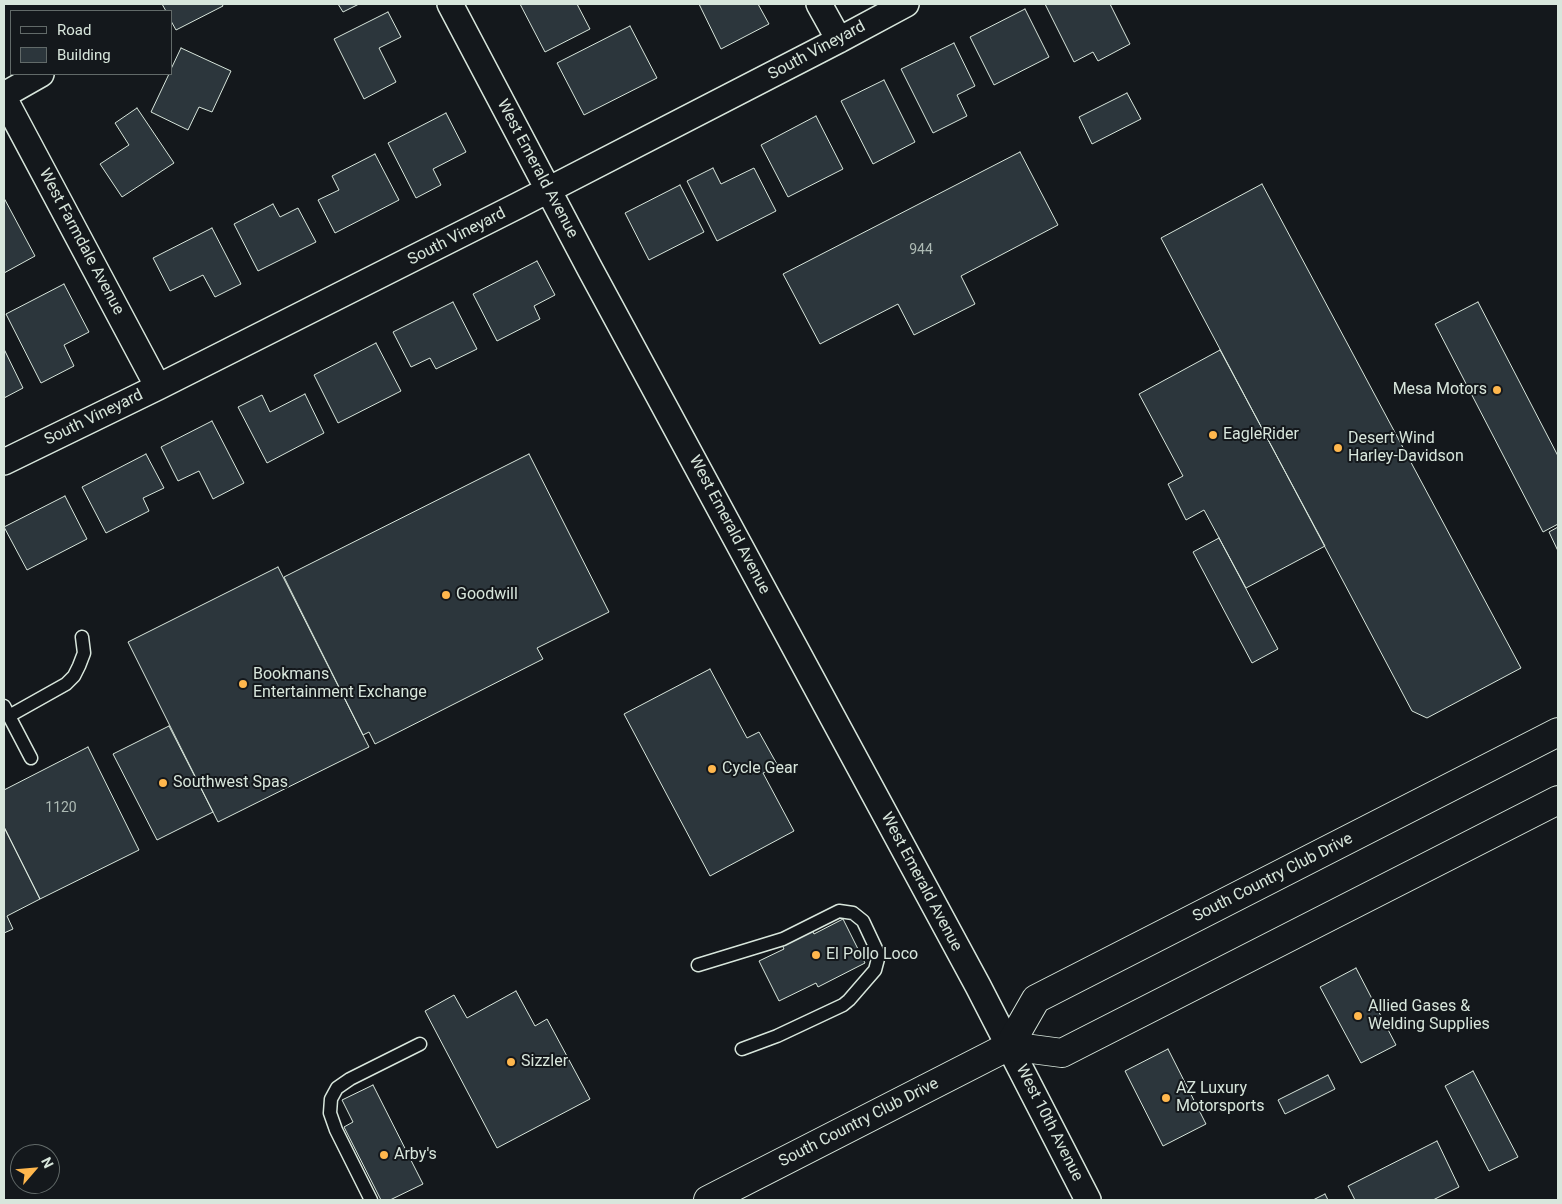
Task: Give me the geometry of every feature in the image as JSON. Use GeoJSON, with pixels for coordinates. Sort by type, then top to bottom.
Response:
{"type":"FeatureCollection","features":[{"type":"Feature","properties":{"kind":"main road","name":"South Country Club Drive"},"geometry":{"type":"LineString","coordinates":[[708,1200],[1010,1046],[1036,999],[1558,732]]}},
{"type":"Feature","properties":{"kind":"main road"},"geometry":{"type":"LineString","coordinates":[[1010,1046],[1062,1053],[1558,800]]}},
{"type":"Feature","properties":{"kind":"street","name":"West Emerald Avenue"},"geometry":{"type":"LineString","coordinates":[[450,4],[1010,1046]]}},
{"type":"Feature","properties":{"kind":"street"},"geometry":{"type":"LineString","coordinates":[[819,4],[839,40]]}},
{"type":"Feature","properties":{"kind":"street","name":"South Vineyard"},"geometry":{"type":"LineString","coordinates":[[4,462],[158,387],[549,190],[906,4]]}},
{"type":"Feature","properties":{"kind":"street"},"geometry":{"type":"LineString","coordinates":[[4,96],[39,75]]}},
{"type":"Feature","properties":{"kind":"street","name":"West Farmdale Avenue"},"geometry":{"type":"LineString","coordinates":[[4,96],[158,387]]}},
{"type":"Feature","properties":{"kind":"street","name":"West 10th Avenue"},"geometry":{"type":"LineString","coordinates":[[1010,1046],[1088,1200]]}},
{"type":"Feature","properties":{"kind":"lane"},"geometry":{"type":"LineString","coordinates":[[31,758],[6,711],[44,698],[70,680],[80,666],[84,653],[82,637]]}},
{"type":"Feature","properties":{"kind":"lane"},"geometry":{"type":"LineString","coordinates":[[698,965],[783,939],[839,911],[853,913],[863,921],[879,956],[875,970],[849,1000],[843,1005],[777,1036],[742,1049]]}},
{"type":"Feature","properties":{"kind":"lane"},"geometry":{"type":"LineString","coordinates":[[371,1200],[336,1130],[330,1113],[331,1099],[337,1088],[350,1079],[420,1044]]}},
{"type":"Feature","properties":{"kind":"building"},"geometry":{"type":"Polygon","coordinates":[[[162,4],[222,4],[223,6],[176,30],[172,23],[172,10],[165,10],[162,4]]]}},
{"type":"Feature","properties":{"kind":"building"},"geometry":{"type":"Polygon","coordinates":[[[338,4],[359,4],[343,12],[338,4]]]}},
{"type":"Feature","properties":{"kind":"building"},"geometry":{"type":"Polygon","coordinates":[[[520,4],[577,4],[590,29],[545,52],[520,4]]]}},
{"type":"Feature","properties":{"kind":"building"},"geometry":{"type":"Polygon","coordinates":[[[699,4],[758,4],[769,24],[721,49],[699,4]]]}},
{"type":"Feature","properties":{"kind":"building"},"geometry":{"type":"Polygon","coordinates":[[[1045,4],[1110,4],[1130,44],[1098,61],[1093,52],[1074,62],[1045,4]]]}},
{"type":"Feature","properties":{"kind":"building"},"geometry":{"type":"Polygon","coordinates":[[[1025,9],[1049,57],[994,85],[970,37],[1025,9]]]}},
{"type":"Feature","properties":{"kind":"building"},"geometry":{"type":"Polygon","coordinates":[[[388,12],[401,37],[379,48],[396,82],[364,99],[334,39],[388,12]]]}},
{"type":"Feature","properties":{"kind":"building"},"geometry":{"type":"Polygon","coordinates":[[[630,26],[657,78],[584,115],[557,63],[630,26]]]}},
{"type":"Feature","properties":{"kind":"building"},"geometry":{"type":"Polygon","coordinates":[[[954,43],[975,86],[957,95],[967,116],[933,133],[901,69],[954,43]]]}},
{"type":"Feature","properties":{"kind":"building"},"geometry":{"type":"Polygon","coordinates":[[[181,48],[231,71],[212,112],[199,107],[188,130],[151,112],[169,75],[172,75],[172,67],[181,48]]]}},
{"type":"Feature","properties":{"kind":"building"},"geometry":{"type":"Polygon","coordinates":[[[884,80],[915,142],[873,164],[841,101],[884,80]]]}},
{"type":"Feature","properties":{"kind":"building"},"geometry":{"type":"Polygon","coordinates":[[[1127,93],[1141,119],[1092,144],[1079,117],[1127,93]]]}},
{"type":"Feature","properties":{"kind":"building"},"geometry":{"type":"Polygon","coordinates":[[[137,108],[174,163],[122,197],[100,164],[129,145],[115,123],[137,108]]]}},
{"type":"Feature","properties":{"kind":"building"},"geometry":{"type":"Polygon","coordinates":[[[446,113],[466,152],[433,169],[441,185],[416,198],[388,143],[446,113]]]}},
{"type":"Feature","properties":{"kind":"building"},"geometry":{"type":"Polygon","coordinates":[[[816,116],[843,169],[788,197],[761,145],[816,116]]]}},
{"type":"Feature","properties":{"kind":"building"},"geometry":{"type":"Polygon","coordinates":[[[1020,152],[1058,225],[961,276],[975,304],[914,335],[898,304],[820,344],[783,274],[1020,152]]]}},
{"type":"Feature","properties":{"kind":"building"},"geometry":{"type":"Polygon","coordinates":[[[375,154],[399,200],[335,233],[318,200],[339,190],[332,176],[375,154]]]}},
{"type":"Feature","properties":{"kind":"building"},"geometry":{"type":"Polygon","coordinates":[[[713,168],[721,184],[754,168],[776,211],[717,241],[687,181],[713,168]]]}},
{"type":"Feature","properties":{"kind":"building","name":"Desert Wind Harley-Davidson"},"geometry":{"type":"Polygon","coordinates":[[[1262,184],[1521,668],[1427,718],[1412,711],[1161,238],[1262,184]]]}},
{"type":"Feature","properties":{"kind":"building"},"geometry":{"type":"Polygon","coordinates":[[[680,185],[704,232],[649,260],[625,213],[680,185]]]}},
{"type":"Feature","properties":{"kind":"building"},"geometry":{"type":"Polygon","coordinates":[[[4,198],[35,256],[4,273],[4,198]]]}},
{"type":"Feature","properties":{"kind":"building"},"geometry":{"type":"Polygon","coordinates":[[[273,204],[280,217],[298,208],[316,242],[258,271],[234,224],[273,204]]]}},
{"type":"Feature","properties":{"kind":"building"},"geometry":{"type":"Polygon","coordinates":[[[212,228],[241,284],[215,297],[203,275],[170,291],[153,258],[212,228]]]}},
{"type":"Feature","properties":{"kind":"building"},"geometry":{"type":"Polygon","coordinates":[[[537,261],[555,295],[534,306],[540,319],[497,341],[473,294],[537,261]]]}},
{"type":"Feature","properties":{"kind":"building"},"geometry":{"type":"Polygon","coordinates":[[[64,284],[89,332],[64,345],[74,366],[41,383],[6,314],[64,284]]]}},
{"type":"Feature","properties":{"kind":"building"},"geometry":{"type":"Polygon","coordinates":[[[453,302],[477,349],[436,369],[430,358],[411,367],[393,332],[453,302]]]}},
{"type":"Feature","properties":{"kind":"building","name":"Mesa Motors"},"geometry":{"type":"Polygon","coordinates":[[[1478,302],[1558,456],[1558,524],[1543,532],[1435,324],[1478,302]]]}},
{"type":"Feature","properties":{"kind":"building"},"geometry":{"type":"Polygon","coordinates":[[[376,343],[401,391],[338,423],[314,375],[376,343]]]}},
{"type":"Feature","properties":{"kind":"building"},"geometry":{"type":"Polygon","coordinates":[[[4,349],[23,388],[4,398],[4,349]]]}},
{"type":"Feature","properties":{"kind":"building","name":"EagleRider"},"geometry":{"type":"Polygon","coordinates":[[[1220,350],[1325,546],[1246,588],[1204,510],[1186,520],[1168,484],[1183,476],[1139,394],[1220,350]]]}},
{"type":"Feature","properties":{"kind":"building"},"geometry":{"type":"Polygon","coordinates":[[[305,394],[324,433],[267,463],[238,407],[262,395],[270,412],[305,394]]]}},
{"type":"Feature","properties":{"kind":"building"},"geometry":{"type":"Polygon","coordinates":[[[212,421],[244,483],[213,499],[199,471],[178,481],[161,447],[212,421]]]}},
{"type":"Feature","properties":{"kind":"building"},"geometry":{"type":"Polygon","coordinates":[[[146,454],[164,488],[143,498],[149,511],[106,533],[82,487],[146,454]]]}},
{"type":"Feature","properties":{"kind":"building","name":"Goodwill"},"geometry":{"type":"Polygon","coordinates":[[[529,454],[609,612],[537,648],[543,659],[375,744],[369,732],[363,735],[284,577],[529,454]]]}},
{"type":"Feature","properties":{"kind":"building"},"geometry":{"type":"Polygon","coordinates":[[[65,496],[87,539],[27,570],[4,527],[65,496]]]}},
{"type":"Feature","properties":{"kind":"building"},"geometry":{"type":"Polygon","coordinates":[[[1558,527],[1558,551],[1549,532],[1558,527]]]}},
{"type":"Feature","properties":{"kind":"building"},"geometry":{"type":"Polygon","coordinates":[[[1219,538],[1278,649],[1252,663],[1193,552],[1219,538]]]}},
{"type":"Feature","properties":{"kind":"building","name":"Bookmans Entertainment Exchange"},"geometry":{"type":"Polygon","coordinates":[[[278,567],[369,747],[218,822],[128,642],[278,567]]]}},
{"type":"Feature","properties":{"kind":"building","name":"Cycle Gear"},"geometry":{"type":"Polygon","coordinates":[[[710,669],[747,738],[759,732],[778,766],[763,773],[794,831],[710,876],[624,714],[710,669]]]}},
{"type":"Feature","properties":{"kind":"building","name":"Southwest Spas"},"geometry":{"type":"Polygon","coordinates":[[[169,726],[213,812],[157,840],[113,754],[169,726]]]}},
{"type":"Feature","properties":{"kind":"building"},"geometry":{"type":"Polygon","coordinates":[[[88,747],[139,850],[40,899],[4,827],[4,790],[88,747]]]}},
{"type":"Feature","properties":{"kind":"building"},"geometry":{"type":"Polygon","coordinates":[[[4,827],[40,899],[7,916],[13,929],[4,933],[4,827]]]}},
{"type":"Feature","properties":{"kind":"building","name":"El Pollo Loco"},"geometry":{"type":"Polygon","coordinates":[[[843,919],[865,963],[818,987],[816,983],[779,1001],[759,961],[784,949],[782,945],[812,930],[814,934],[843,919]]]}},
{"type":"Feature","properties":{"kind":"building","name":"Allied Gases & Welding Supplies"},"geometry":{"type":"Polygon","coordinates":[[[1356,968],[1396,1045],[1361,1063],[1320,987],[1356,968]]]}},
{"type":"Feature","properties":{"kind":"building","name":"Sizzler"},"geometry":{"type":"Polygon","coordinates":[[[516,991],[535,1026],[547,1019],[590,1099],[497,1148],[425,1011],[454,995],[467,1018],[516,991]]]}},
{"type":"Feature","properties":{"kind":"building","name":"AZ Luxury Motorsports"},"geometry":{"type":"Polygon","coordinates":[[[1168,1049],[1206,1124],[1163,1146],[1125,1071],[1168,1049]]]}},
{"type":"Feature","properties":{"kind":"building"},"geometry":{"type":"Polygon","coordinates":[[[1473,1071],[1518,1157],[1489,1171],[1445,1086],[1473,1071]]]}},
{"type":"Feature","properties":{"kind":"building"},"geometry":{"type":"Polygon","coordinates":[[[1328,1075],[1335,1089],[1285,1114],[1278,1100],[1328,1075]]]}},
{"type":"Feature","properties":{"kind":"building","name":"Arby's"},"geometry":{"type":"Polygon","coordinates":[[[373,1085],[423,1184],[390,1200],[381,1200],[344,1127],[353,1122],[342,1100],[373,1085]]]}},
{"type":"Feature","properties":{"kind":"building"},"geometry":{"type":"Polygon","coordinates":[[[1437,1141],[1459,1187],[1433,1200],[1355,1200],[1348,1186],[1437,1141]]]}},
{"type":"Feature","properties":{"kind":"building"},"geometry":{"type":"Polygon","coordinates":[[[1325,1194],[1328,1200],[1313,1200],[1325,1194]]]}},
{"type":"Feature","properties":{"kind":"place","name":"Mesa Motors"},"geometry":{"type":"Point","coordinates":[1497,390]}},
{"type":"Feature","properties":{"kind":"place","name":"EagleRider"},"geometry":{"type":"Point","coordinates":[1213,435]}},
{"type":"Feature","properties":{"kind":"place","name":"Desert Wind Harley-Davidson"},"geometry":{"type":"Point","coordinates":[1338,448]}},
{"type":"Feature","properties":{"kind":"place","name":"Goodwill"},"geometry":{"type":"Point","coordinates":[446,595]}},
{"type":"Feature","properties":{"kind":"place","name":"Bookmans Entertainment Exchange"},"geometry":{"type":"Point","coordinates":[243,684]}},
{"type":"Feature","properties":{"kind":"place","name":"Cycle Gear"},"geometry":{"type":"Point","coordinates":[712,769]}},
{"type":"Feature","properties":{"kind":"place","name":"Southwest Spas"},"geometry":{"type":"Point","coordinates":[163,783]}},
{"type":"Feature","properties":{"kind":"place","name":"El Pollo Loco"},"geometry":{"type":"Point","coordinates":[816,955]}},
{"type":"Feature","properties":{"kind":"place","name":"Allied Gases & Welding Supplies"},"geometry":{"type":"Point","coordinates":[1358,1016]}},
{"type":"Feature","properties":{"kind":"place","name":"Sizzler"},"geometry":{"type":"Point","coordinates":[511,1062]}},
{"type":"Feature","properties":{"kind":"place","name":"AZ Luxury Motorsports"},"geometry":{"type":"Point","coordinates":[1166,1098]}},
{"type":"Feature","properties":{"kind":"place","name":"Arby's"},"geometry":{"type":"Point","coordinates":[384,1155]}}]}
